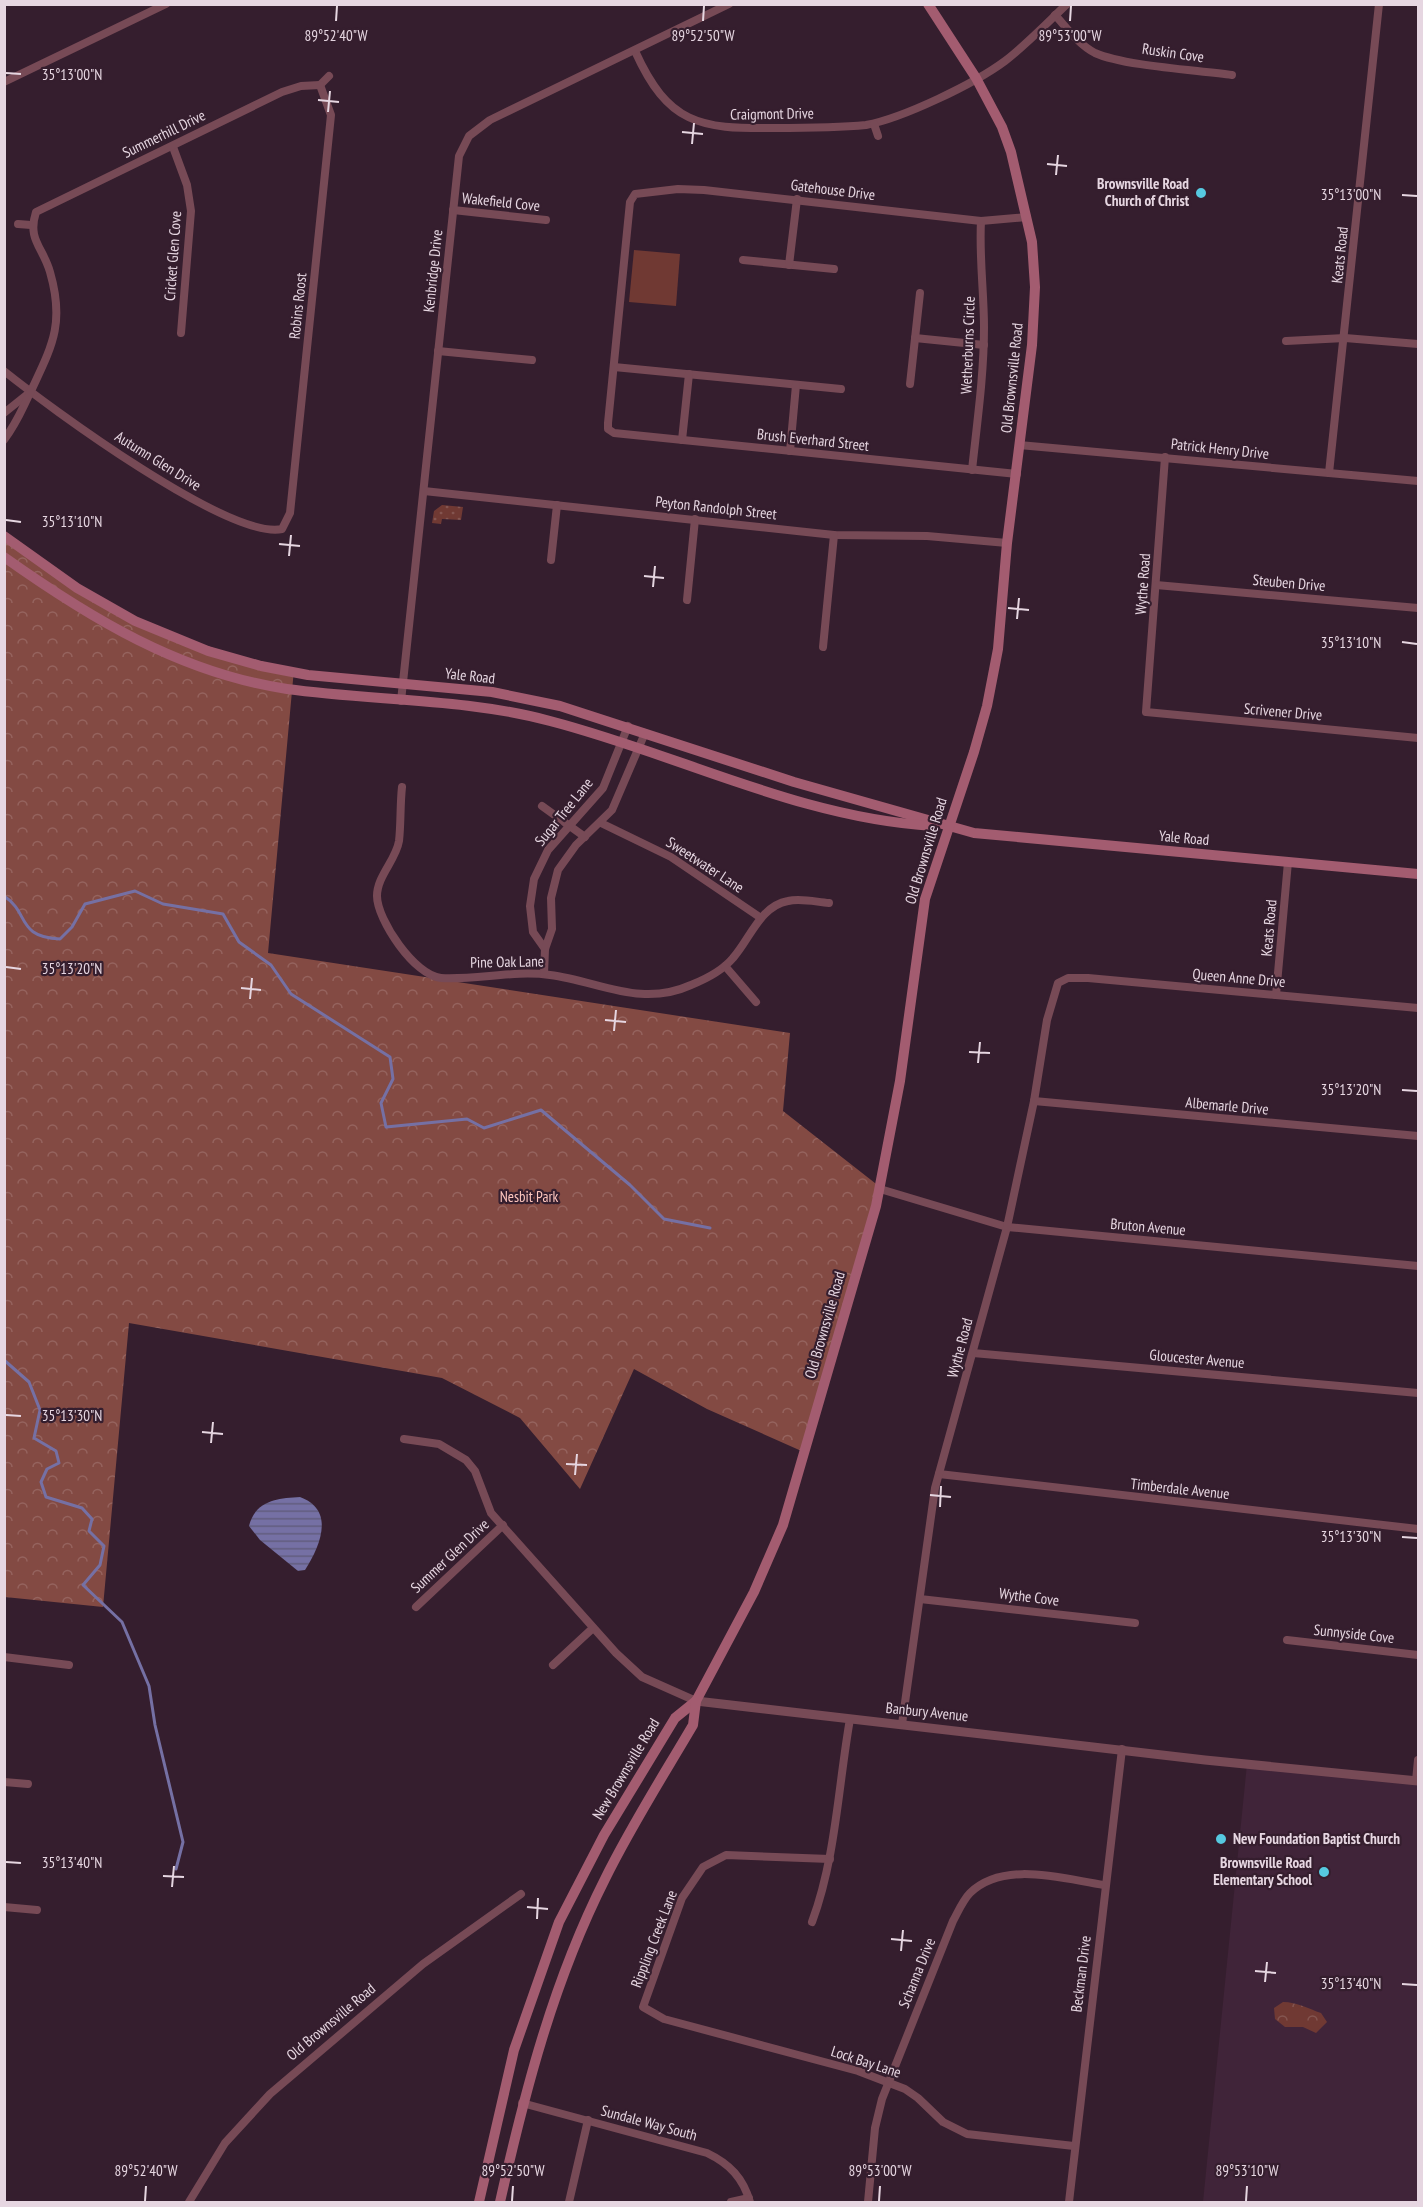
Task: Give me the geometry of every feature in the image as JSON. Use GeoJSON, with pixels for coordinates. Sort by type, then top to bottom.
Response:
{"type":"FeatureCollection","features":[{"type":"Feature","properties":{"kind":"main road","name":"Old Brownsville Road"},"geometry":{"type":"LineString","coordinates":[[696,1701],[754,1592],[783,1525],[880,1189],[900,1081],[925,899],[974,752],[990,691],[1000,630],[1007,543],[1026,405],[1033,324],[1032,242],[1005,135],[976,78],[928,4]]}},
{"type":"Feature","properties":{"kind":"main road","name":"Yale Road"},"geometry":{"type":"LineString","coordinates":[[4,536],[98,601],[143,625],[208,651],[292,672],[514,696],[560,706],[628,726],[794,782],[890,807],[948,826]]}},
{"type":"Feature","properties":{"kind":"main road","name":"Yale Road"},"geometry":{"type":"LineString","coordinates":[[4,557],[57,594],[117,631],[179,659],[227,675],[285,688],[505,712],[546,720],[622,742],[829,812],[902,823],[948,826],[1005,837],[1419,874]]}},
{"type":"Feature","properties":{"kind":"main road"},"geometry":{"type":"LineString","coordinates":[[500,2202],[522,2103],[542,2033],[577,1940],[605,1878],[693,1725],[696,1701]]}},
{"type":"Feature","properties":{"kind":"main road","name":"New Brownsville Road"},"geometry":{"type":"LineString","coordinates":[[479,2202],[514,2050],[559,1922],[604,1835],[675,1718],[696,1701]]}},
{"type":"Feature","properties":{"kind":"street"},"geometry":{"type":"LineString","coordinates":[[4,82],[166,4]]}},
{"type":"Feature","properties":{"kind":"street","name":"Kenbridge Drive"},"geometry":{"type":"LineString","coordinates":[[402,701],[459,156],[469,136],[482,125],[729,4]]}},
{"type":"Feature","properties":{"kind":"street","name":"Craigmont Drive"},"geometry":{"type":"LineString","coordinates":[[635,51],[657,93],[678,111],[704,124],[741,129],[873,124],[976,78],[1004,61],[1067,4]]}},
{"type":"Feature","properties":{"kind":"street","name":"Keats Road"},"geometry":{"type":"LineString","coordinates":[[1329,473],[1379,4]]}},
{"type":"Feature","properties":{"kind":"street","name":"Ruskin Cove"},"geometry":{"type":"LineString","coordinates":[[1055,15],[1085,46],[1105,56],[1232,75]]}},
{"type":"Feature","properties":{"kind":"street"},"geometry":{"type":"LineString","coordinates":[[320,85],[329,76]]}},
{"type":"Feature","properties":{"kind":"street","name":"Summerhill Drive"},"geometry":{"type":"LineString","coordinates":[[32,225],[36,212],[46,206],[173,147],[282,92],[301,86],[320,85]]}},
{"type":"Feature","properties":{"kind":"street","name":"Robins Roost"},"geometry":{"type":"LineString","coordinates":[[282,529],[290,513],[331,115],[320,85]]}},
{"type":"Feature","properties":{"kind":"street"},"geometry":{"type":"LineString","coordinates":[[873,124],[878,136]]}},
{"type":"Feature","properties":{"kind":"street","name":"Cricket Glen Cove"},"geometry":{"type":"LineString","coordinates":[[173,147],[186,185],[191,211],[181,333]]}},
{"type":"Feature","properties":{"kind":"street","name":"Gatehouse Drive"},"geometry":{"type":"LineString","coordinates":[[614,367],[630,202],[635,194],[678,189],[797,199],[981,222],[1027,217]]}},
{"type":"Feature","properties":{"kind":"street"},"geometry":{"type":"LineString","coordinates":[[789,265],[797,199]]}},
{"type":"Feature","properties":{"kind":"street","name":"Wakefield Cove"},"geometry":{"type":"LineString","coordinates":[[453,210],[546,220]]}},
{"type":"Feature","properties":{"kind":"street","name":"Wetherburns Circle"},"geometry":{"type":"LineString","coordinates":[[972,470],[984,345],[983,290],[979,260],[981,222]]}},
{"type":"Feature","properties":{"kind":"street"},"geometry":{"type":"LineString","coordinates":[[4,440],[21,418],[30,392],[53,345],[57,304],[50,271],[32,232],[32,225],[18,224]]}},
{"type":"Feature","properties":{"kind":"street"},"geometry":{"type":"LineString","coordinates":[[743,260],[834,269]]}},
{"type":"Feature","properties":{"kind":"street"},"geometry":{"type":"LineString","coordinates":[[910,384],[920,293]]}},
{"type":"Feature","properties":{"kind":"street"},"geometry":{"type":"LineString","coordinates":[[915,338],[984,345]]}},
{"type":"Feature","properties":{"kind":"street"},"geometry":{"type":"LineString","coordinates":[[1286,341],[1345,338],[1419,344]]}},
{"type":"Feature","properties":{"kind":"street"},"geometry":{"type":"LineString","coordinates":[[438,351],[532,360]]}},
{"type":"Feature","properties":{"kind":"street"},"geometry":{"type":"LineString","coordinates":[[614,367],[841,389]]}},
{"type":"Feature","properties":{"kind":"street","name":"Brush Everhard Street"},"geometry":{"type":"LineString","coordinates":[[614,367],[608,429],[614,433],[1017,474]]}},
{"type":"Feature","properties":{"kind":"street","name":"Autumn Glen Drive"},"geometry":{"type":"LineString","coordinates":[[4,371],[30,392],[183,494],[244,522],[268,529],[282,529]]}},
{"type":"Feature","properties":{"kind":"street"},"geometry":{"type":"LineString","coordinates":[[682,440],[689,374]]}},
{"type":"Feature","properties":{"kind":"street"},"geometry":{"type":"LineString","coordinates":[[790,451],[796,385]]}},
{"type":"Feature","properties":{"kind":"street"},"geometry":{"type":"LineString","coordinates":[[4,413],[30,392]]}},
{"type":"Feature","properties":{"kind":"street","name":"Patrick Henry Drive"},"geometry":{"type":"LineString","coordinates":[[1019,445],[1419,481]]}},
{"type":"Feature","properties":{"kind":"street","name":"Wythe Road"},"geometry":{"type":"LineString","coordinates":[[1146,712],[1165,457]]}},
{"type":"Feature","properties":{"kind":"street","name":"Peyton Randolph Street"},"geometry":{"type":"LineString","coordinates":[[424,491],[834,535],[927,536],[1007,543]]}},
{"type":"Feature","properties":{"kind":"street"},"geometry":{"type":"LineString","coordinates":[[551,560],[557,505]]}},
{"type":"Feature","properties":{"kind":"street"},"geometry":{"type":"LineString","coordinates":[[687,600],[695,519]]}},
{"type":"Feature","properties":{"kind":"street"},"geometry":{"type":"LineString","coordinates":[[823,647],[834,535]]}},
{"type":"Feature","properties":{"kind":"street","name":"Steuben Drive"},"geometry":{"type":"LineString","coordinates":[[1156,585],[1419,608]]}},
{"type":"Feature","properties":{"kind":"street","name":"Scrivener Drive"},"geometry":{"type":"LineString","coordinates":[[1146,712],[1419,738]]}},
{"type":"Feature","properties":{"kind":"street","name":"Sugar Tree Lane"},"geometry":{"type":"LineString","coordinates":[[545,950],[533,932],[530,906],[534,879],[548,850],[603,788],[628,726]]}},
{"type":"Feature","properties":{"kind":"street","name":"Sugar Tree Lane"},"geometry":{"type":"LineString","coordinates":[[544,974],[545,950],[552,929],[550,898],[558,870],[585,837],[612,810],[645,733]]}},
{"type":"Feature","properties":{"kind":"street","name":"Pine Oak Lane"},"geometry":{"type":"LineString","coordinates":[[402,787],[399,842],[377,890],[377,896],[385,923],[409,957],[420,968],[438,978],[544,974],[620,993],[642,995],[690,986],[725,966],[761,918],[777,904],[788,901],[829,903]]}},
{"type":"Feature","properties":{"kind":"street"},"geometry":{"type":"LineString","coordinates":[[542,806],[585,837]]}},
{"type":"Feature","properties":{"kind":"street","name":"Sweetwater Lane"},"geometry":{"type":"LineString","coordinates":[[601,823],[671,857],[761,918]]}},
{"type":"Feature","properties":{"kind":"street","name":"Keats Road"},"geometry":{"type":"LineString","coordinates":[[1276,995],[1288,862]]}},
{"type":"Feature","properties":{"kind":"street"},"geometry":{"type":"LineString","coordinates":[[725,966],[756,1002]]}},
{"type":"Feature","properties":{"kind":"street","name":"Queen Anne Drive"},"geometry":{"type":"LineString","coordinates":[[1058,982],[1068,978],[1088,978],[1419,1008]]}},
{"type":"Feature","properties":{"kind":"street","name":"Wythe Road"},"geometry":{"type":"LineString","coordinates":[[902,1724],[939,1474],[1007,1227],[1034,1101],[1047,1020],[1058,982]]}},
{"type":"Feature","properties":{"kind":"street","name":"Albemarle Drive"},"geometry":{"type":"LineString","coordinates":[[1034,1101],[1419,1136]]}},
{"type":"Feature","properties":{"kind":"street","name":"Bruton Avenue"},"geometry":{"type":"LineString","coordinates":[[880,1189],[1007,1227],[1419,1266]]}},
{"type":"Feature","properties":{"kind":"street","name":"Gloucester Avenue"},"geometry":{"type":"LineString","coordinates":[[973,1353],[1419,1393]]}},
{"type":"Feature","properties":{"kind":"street","name":"Banbury Avenue"},"geometry":{"type":"LineString","coordinates":[[404,1439],[439,1444],[466,1460],[475,1471],[490,1513],[592,1628],[642,1677],[696,1701],[1216,1761],[1417,1781]]}},
{"type":"Feature","properties":{"kind":"street","name":"Timberdale Avenue"},"geometry":{"type":"LineString","coordinates":[[939,1474],[1419,1530]]}},
{"type":"Feature","properties":{"kind":"street","name":"Summer Glen Drive"},"geometry":{"type":"LineString","coordinates":[[416,1607],[502,1526]]}},
{"type":"Feature","properties":{"kind":"street","name":"Wythe Cove"},"geometry":{"type":"LineString","coordinates":[[920,1599],[1135,1623]]}},
{"type":"Feature","properties":{"kind":"street"},"geometry":{"type":"LineString","coordinates":[[553,1665],[592,1628]]}},
{"type":"Feature","properties":{"kind":"street","name":"Sunnyside Cove"},"geometry":{"type":"LineString","coordinates":[[1287,1641],[1419,1655]]}},
{"type":"Feature","properties":{"kind":"street"},"geometry":{"type":"LineString","coordinates":[[4,1657],[69,1665]]}},
{"type":"Feature","properties":{"kind":"street"},"geometry":{"type":"LineString","coordinates":[[812,1922],[823,1892],[830,1859],[850,1719]]}},
{"type":"Feature","properties":{"kind":"street","name":"Beckman Drive"},"geometry":{"type":"LineString","coordinates":[[1068,2202],[1122,1749]]}},
{"type":"Feature","properties":{"kind":"street"},"geometry":{"type":"LineString","coordinates":[[1417,1781],[1419,1760]]}},
{"type":"Feature","properties":{"kind":"street"},"geometry":{"type":"LineString","coordinates":[[4,1782],[28,1784]]}},
{"type":"Feature","properties":{"kind":"street","name":"Rippling Creek Lane"},"geometry":{"type":"LineString","coordinates":[[643,2007],[682,1898],[702,1867],[726,1855],[830,1859]]}},
{"type":"Feature","properties":{"kind":"street","name":"Schanna Drive"},"geometry":{"type":"LineString","coordinates":[[868,2202],[876,2121],[888,2082],[953,1921],[969,1893],[993,1878],[1029,1874],[1104,1885]]}},
{"type":"Feature","properties":{"kind":"street","name":"Old Brownsville Road"},"geometry":{"type":"LineString","coordinates":[[189,2202],[225,2143],[270,2094],[423,1964],[521,1894]]}},
{"type":"Feature","properties":{"kind":"street"},"geometry":{"type":"LineString","coordinates":[[4,1907],[37,1910]]}},
{"type":"Feature","properties":{"kind":"street","name":"Lock Bay Lane"},"geometry":{"type":"LineString","coordinates":[[643,2007],[664,2019],[888,2082],[918,2098],[943,2122],[967,2134],[1074,2146]]}},
{"type":"Feature","properties":{"kind":"street","name":"Sundale Way South"},"geometry":{"type":"LineString","coordinates":[[522,2103],[707,2152],[724,2161],[735,2171],[749,2200]]}},
{"type":"Feature","properties":{"kind":"street"},"geometry":{"type":"LineString","coordinates":[[569,2202],[588,2120]]}},
{"type":"Feature","properties":{"kind":"street"},"geometry":{"type":"LineString","coordinates":[[731,2202],[749,2200]]}},
{"type":"Feature","properties":{"kind":"shaded area"},"geometry":{"type":"Polygon","coordinates":[[[300,1497],[318,1510],[322,1529],[311,1560],[305,1570],[298,1571],[260,1540],[249,1526],[256,1511],[268,1502],[300,1497]]]}},
{"type":"Feature","properties":{"kind":"shaded area"},"geometry":{"type":"Polygon","coordinates":[[[1247,1764],[1418,1781],[1418,2202],[1203,2202],[1247,1764]]]}},
{"type":"Feature","properties":{"kind":"green space"},"geometry":{"type":"Polygon","coordinates":[[[634,250],[680,254],[676,306],[629,302],[634,250]]]}},
{"type":"Feature","properties":{"kind":"green space"},"geometry":{"type":"Polygon","coordinates":[[[442,505],[463,507],[461,520],[442,519],[441,524],[432,523],[434,511],[442,505]]]}},
{"type":"Feature","properties":{"kind":"green space","name":"Nesbit Park"},"geometry":{"type":"Polygon","coordinates":[[[4,532],[83,589],[142,621],[217,649],[294,669],[268,953],[790,1033],[783,1111],[880,1187],[806,1453],[707,1409],[634,1369],[580,1489],[520,1418],[442,1378],[129,1323],[103,1607],[5,1597],[4,532]]]}},
{"type":"Feature","properties":{"kind":"green space"},"geometry":{"type":"Polygon","coordinates":[[[1283,2002],[1298,2004],[1321,2013],[1327,2022],[1316,2033],[1303,2027],[1285,2027],[1275,2019],[1274,2008],[1283,2002]]]}},
{"type":"Feature","properties":{"kind":"waterway"},"geometry":{"type":"LineString","coordinates":[[4,896],[36,934],[60,939],[72,927],[85,904],[135,891],[163,904],[223,914],[239,942],[271,965],[291,994],[390,1057],[393,1079],[381,1103],[386,1127],[467,1119],[484,1128],[541,1110],[630,1185],[664,1219],[710,1228]]}},
{"type":"Feature","properties":{"kind":"waterway"},"geometry":{"type":"LineString","coordinates":[[4,1360],[29,1382],[40,1410],[34,1438],[56,1451],[59,1463],[47,1469],[41,1482],[46,1497],[82,1508],[92,1519],[89,1531],[104,1546],[100,1565],[83,1585],[122,1622],[149,1686],[155,1725],[183,1842],[176,1869]]}},
{"type":"Feature","properties":{"kind":"place","name":"Brownsville Road Church of Christ"},"geometry":{"type":"Point","coordinates":[1201,193]}},
{"type":"Feature","properties":{"kind":"place","name":"New Foundation Baptist Church"},"geometry":{"type":"Point","coordinates":[1221,1839]}},
{"type":"Feature","properties":{"kind":"place","name":"Brownsville Road Elementary School"},"geometry":{"type":"Point","coordinates":[1324,1872]}}]}
